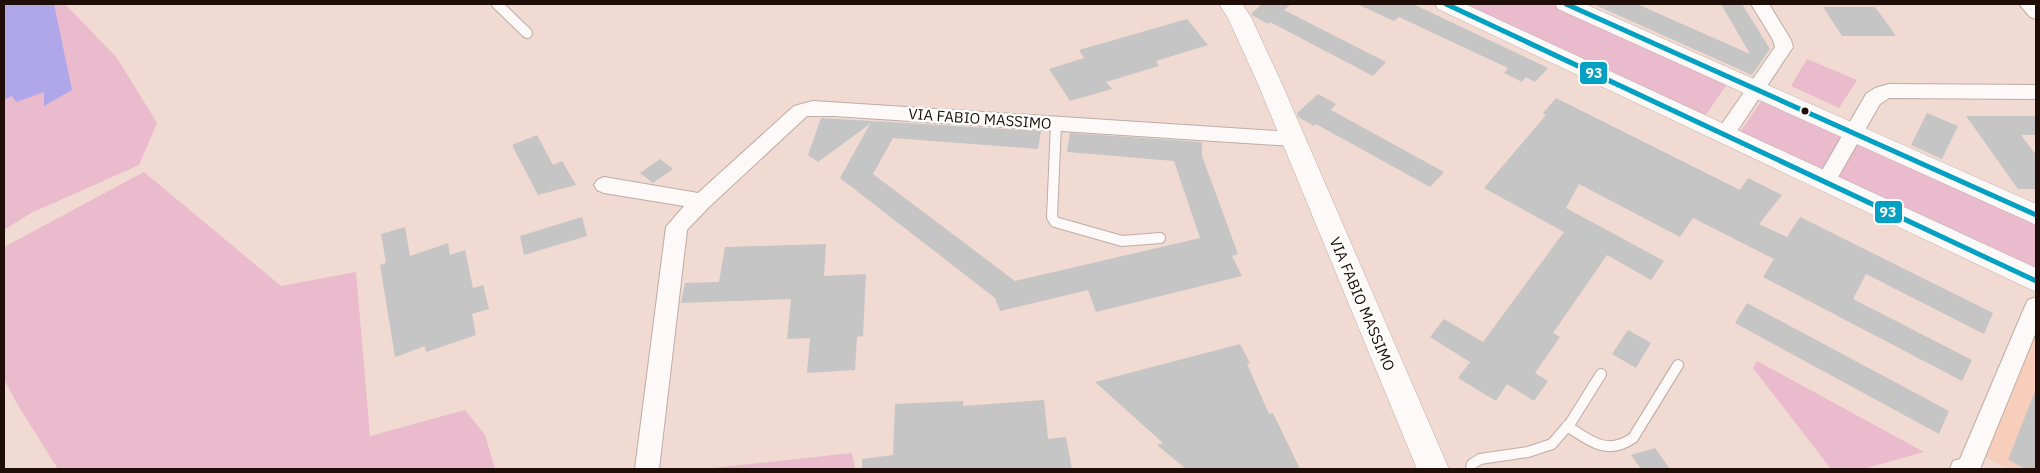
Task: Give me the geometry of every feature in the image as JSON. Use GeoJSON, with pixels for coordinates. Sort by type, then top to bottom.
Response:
{"type":"FeatureCollection","features":[{"type":"Feature","properties":{"kind":"street","name":"VIA FABIO MASSIMO"},"geometry":{"type":"LineString","coordinates":[[1230,4],[1270,84],[1433,469]]}},
{"type":"Feature","properties":{"kind":"street"},"geometry":{"type":"LineString","coordinates":[[1446,4],[2036,281]]}},
{"type":"Feature","properties":{"kind":"street"},"geometry":{"type":"LineString","coordinates":[[1566,4],[2036,216]]}},
{"type":"Feature","properties":{"kind":"street"},"geometry":{"type":"LineString","coordinates":[[1725,134],[1784,46],[1760,4]]}},
{"type":"Feature","properties":{"kind":"street"},"geometry":{"type":"LineString","coordinates":[[2028,4],[2036,13]]}},
{"type":"Feature","properties":{"kind":"street"},"geometry":{"type":"LineString","coordinates":[[1826,182],[1873,99],[1882,93],[1890,91],[2036,92]]}},
{"type":"Feature","properties":{"kind":"street","name":"VIA FABIO MASSIMO"},"geometry":{"type":"LineString","coordinates":[[647,469],[676,228],[702,201],[801,111],[813,108],[1293,139]]}},
{"type":"Feature","properties":{"kind":"street"},"geometry":{"type":"LineString","coordinates":[[604,185],[702,201]]}},
{"type":"Feature","properties":{"kind":"street"},"geometry":{"type":"LineString","coordinates":[[1962,469],[1968,468],[2036,306]]}},
{"type":"Feature","properties":{"kind":"lane"},"geometry":{"type":"LineString","coordinates":[[497,4],[527,33]]}},
{"type":"Feature","properties":{"kind":"lane"},"geometry":{"type":"LineString","coordinates":[[1056,124],[1052,217],[1055,222],[1122,240],[1160,238]]}},
{"type":"Feature","properties":{"kind":"lane"},"geometry":{"type":"LineString","coordinates":[[1567,426],[1606,448],[1616,448],[1626,444],[1633,438],[1678,366]]}},
{"type":"Feature","properties":{"kind":"lane"},"geometry":{"type":"LineString","coordinates":[[1471,469],[1472,464],[1480,459],[1539,449],[1551,445],[1560,436],[1601,374]]}},
{"type":"Feature","properties":{"kind":"shaded area"},"geometry":{"type":"Polygon","coordinates":[[[4,4],[65,4],[117,58],[157,123],[139,165],[31,213],[4,230],[4,4]]]}},
{"type":"Feature","properties":{"kind":"shaded area"},"geometry":{"type":"Polygon","coordinates":[[[4,4],[54,4],[72,90],[44,106],[44,92],[16,102],[12,96],[4,100],[4,4]]]}},
{"type":"Feature","properties":{"kind":"shaded area"},"geometry":{"type":"Polygon","coordinates":[[[1456,4],[1552,4],[1727,84],[1703,119],[1456,4]]]}},
{"type":"Feature","properties":{"kind":"shaded area"},"geometry":{"type":"Polygon","coordinates":[[[1807,59],[1857,80],[1839,108],[1791,86],[1807,59]]]}},
{"type":"Feature","properties":{"kind":"shaded area"},"geometry":{"type":"Polygon","coordinates":[[[1762,100],[1846,138],[1824,175],[1738,135],[1762,100]]]}},
{"type":"Feature","properties":{"kind":"shaded area"},"geometry":{"type":"Polygon","coordinates":[[[1858,143],[2036,224],[2036,276],[1835,181],[1858,143]]]}},
{"type":"Feature","properties":{"kind":"shaded area"},"geometry":{"type":"Polygon","coordinates":[[[144,172],[281,286],[356,272],[370,436],[465,410],[485,435],[495,469],[58,469],[19,407],[4,379],[4,247],[144,172]]]}},
{"type":"Feature","properties":{"kind":"shaded area"},"geometry":{"type":"Polygon","coordinates":[[[2036,320],[2036,469],[2008,469],[1981,455],[2036,320]]]}},
{"type":"Feature","properties":{"kind":"shaded area"},"geometry":{"type":"Polygon","coordinates":[[[1757,361],[1924,452],[1863,469],[1831,469],[1753,368],[1757,361]]]}},
{"type":"Feature","properties":{"kind":"shaded area"},"geometry":{"type":"Polygon","coordinates":[[[852,453],[855,469],[703,469],[852,453]]]}},
{"type":"Feature","properties":{"kind":"building"},"geometry":{"type":"Polygon","coordinates":[[[1262,4],[1291,4],[1284,10],[1386,62],[1373,76],[1251,14],[1262,4]]]}},
{"type":"Feature","properties":{"kind":"building"},"geometry":{"type":"Polygon","coordinates":[[[1357,4],[1413,4],[1548,68],[1535,82],[1526,77],[1522,82],[1504,73],[1508,68],[1399,17],[1394,21],[1357,4]]]}},
{"type":"Feature","properties":{"kind":"building"},"geometry":{"type":"Polygon","coordinates":[[[1593,4],[1637,4],[1750,54],[1721,4],[1742,4],[1770,49],[1752,75],[1593,4]]]}},
{"type":"Feature","properties":{"kind":"building"},"geometry":{"type":"Polygon","coordinates":[[[1823,7],[1875,7],[1896,36],[1842,36],[1823,7]]]}},
{"type":"Feature","properties":{"kind":"building"},"geometry":{"type":"Polygon","coordinates":[[[1187,19],[1208,45],[1156,61],[1159,66],[1106,82],[1112,89],[1070,101],[1049,69],[1084,58],[1079,50],[1187,19]]]}},
{"type":"Feature","properties":{"kind":"building"},"geometry":{"type":"Polygon","coordinates":[[[1318,94],[1336,104],[1331,110],[1444,172],[1430,187],[1316,124],[1314,126],[1298,117],[1297,113],[1318,94]]]}},
{"type":"Feature","properties":{"kind":"building"},"geometry":{"type":"Polygon","coordinates":[[[1556,98],[1740,190],[1748,178],[1782,195],[1759,224],[1787,237],[1800,217],[1993,313],[1984,334],[1866,274],[1853,299],[1972,360],[1962,381],[1763,277],[1774,259],[1693,218],[1680,237],[1579,184],[1566,208],[1664,261],[1651,280],[1607,255],[1553,333],[1560,337],[1535,373],[1548,381],[1534,401],[1507,384],[1496,401],[1458,378],[1470,362],[1430,337],[1444,319],[1483,342],[1564,232],[1484,188],[1546,115],[1543,113],[1556,98]]]}},
{"type":"Feature","properties":{"kind":"building"},"geometry":{"type":"Polygon","coordinates":[[[1927,113],[1958,126],[1942,159],[1911,145],[1927,113]]]}},
{"type":"Feature","properties":{"kind":"building"},"geometry":{"type":"Polygon","coordinates":[[[1966,116],[2036,116],[2036,135],[2021,135],[2036,155],[2036,189],[2018,189],[1966,116]]]}},
{"type":"Feature","properties":{"kind":"building"},"geometry":{"type":"Polygon","coordinates":[[[821,118],[1041,131],[1038,149],[893,138],[873,174],[1015,281],[1200,238],[1174,161],[1067,152],[1070,133],[1202,142],[1202,156],[1238,254],[1232,256],[1242,276],[1096,312],[1088,290],[1000,311],[995,298],[840,178],[870,124],[818,162],[808,155],[821,118]]]}},
{"type":"Feature","properties":{"kind":"building"},"geometry":{"type":"Polygon","coordinates":[[[537,135],[553,165],[562,161],[576,185],[538,195],[512,145],[537,135]]]}},
{"type":"Feature","properties":{"kind":"building"},"geometry":{"type":"Polygon","coordinates":[[[660,159],[673,169],[653,183],[640,173],[660,159]]]}},
{"type":"Feature","properties":{"kind":"building"},"geometry":{"type":"Polygon","coordinates":[[[582,217],[587,236],[524,255],[520,236],[582,217]]]}},
{"type":"Feature","properties":{"kind":"building"},"geometry":{"type":"Polygon","coordinates":[[[405,227],[410,256],[448,243],[450,255],[465,250],[473,288],[483,285],[489,309],[472,314],[476,335],[426,352],[425,346],[395,357],[380,265],[386,263],[381,234],[405,227]]]}},
{"type":"Feature","properties":{"kind":"building"},"geometry":{"type":"Polygon","coordinates":[[[826,244],[824,276],[866,274],[863,336],[857,337],[855,370],[807,373],[810,338],[787,339],[791,299],[681,303],[685,283],[719,282],[725,247],[826,244]]]}},
{"type":"Feature","properties":{"kind":"building"},"geometry":{"type":"Polygon","coordinates":[[[1747,303],[1949,411],[1939,434],[1735,323],[1747,303]]]}},
{"type":"Feature","properties":{"kind":"building"},"geometry":{"type":"Polygon","coordinates":[[[1628,330],[1651,343],[1636,368],[1612,354],[1628,330]]]}},
{"type":"Feature","properties":{"kind":"building"},"geometry":{"type":"Polygon","coordinates":[[[1240,344],[1250,363],[1247,364],[1269,414],[1273,413],[1300,469],[1186,469],[1157,445],[1163,443],[1095,382],[1240,344]]]}},
{"type":"Feature","properties":{"kind":"building"},"geometry":{"type":"Polygon","coordinates":[[[2035,391],[2036,469],[2026,469],[2008,460],[2035,391]]]}},
{"type":"Feature","properties":{"kind":"building"},"geometry":{"type":"Polygon","coordinates":[[[1044,400],[1048,439],[1066,437],[1072,469],[862,469],[862,459],[893,455],[895,404],[963,401],[963,406],[1044,400]]]}},
{"type":"Feature","properties":{"kind":"building"},"geometry":{"type":"Polygon","coordinates":[[[1655,448],[1670,469],[1641,469],[1631,455],[1655,448]]]}},
{"type":"Feature","properties":{"kind":"transit line","name":"93"},"geometry":{"type":"LineString","coordinates":[[1446,4],[2036,281]]}},
{"type":"Feature","properties":{"kind":"transit line","name":"93"},"geometry":{"type":"LineString","coordinates":[[1566,4],[2036,215]]}}]}
